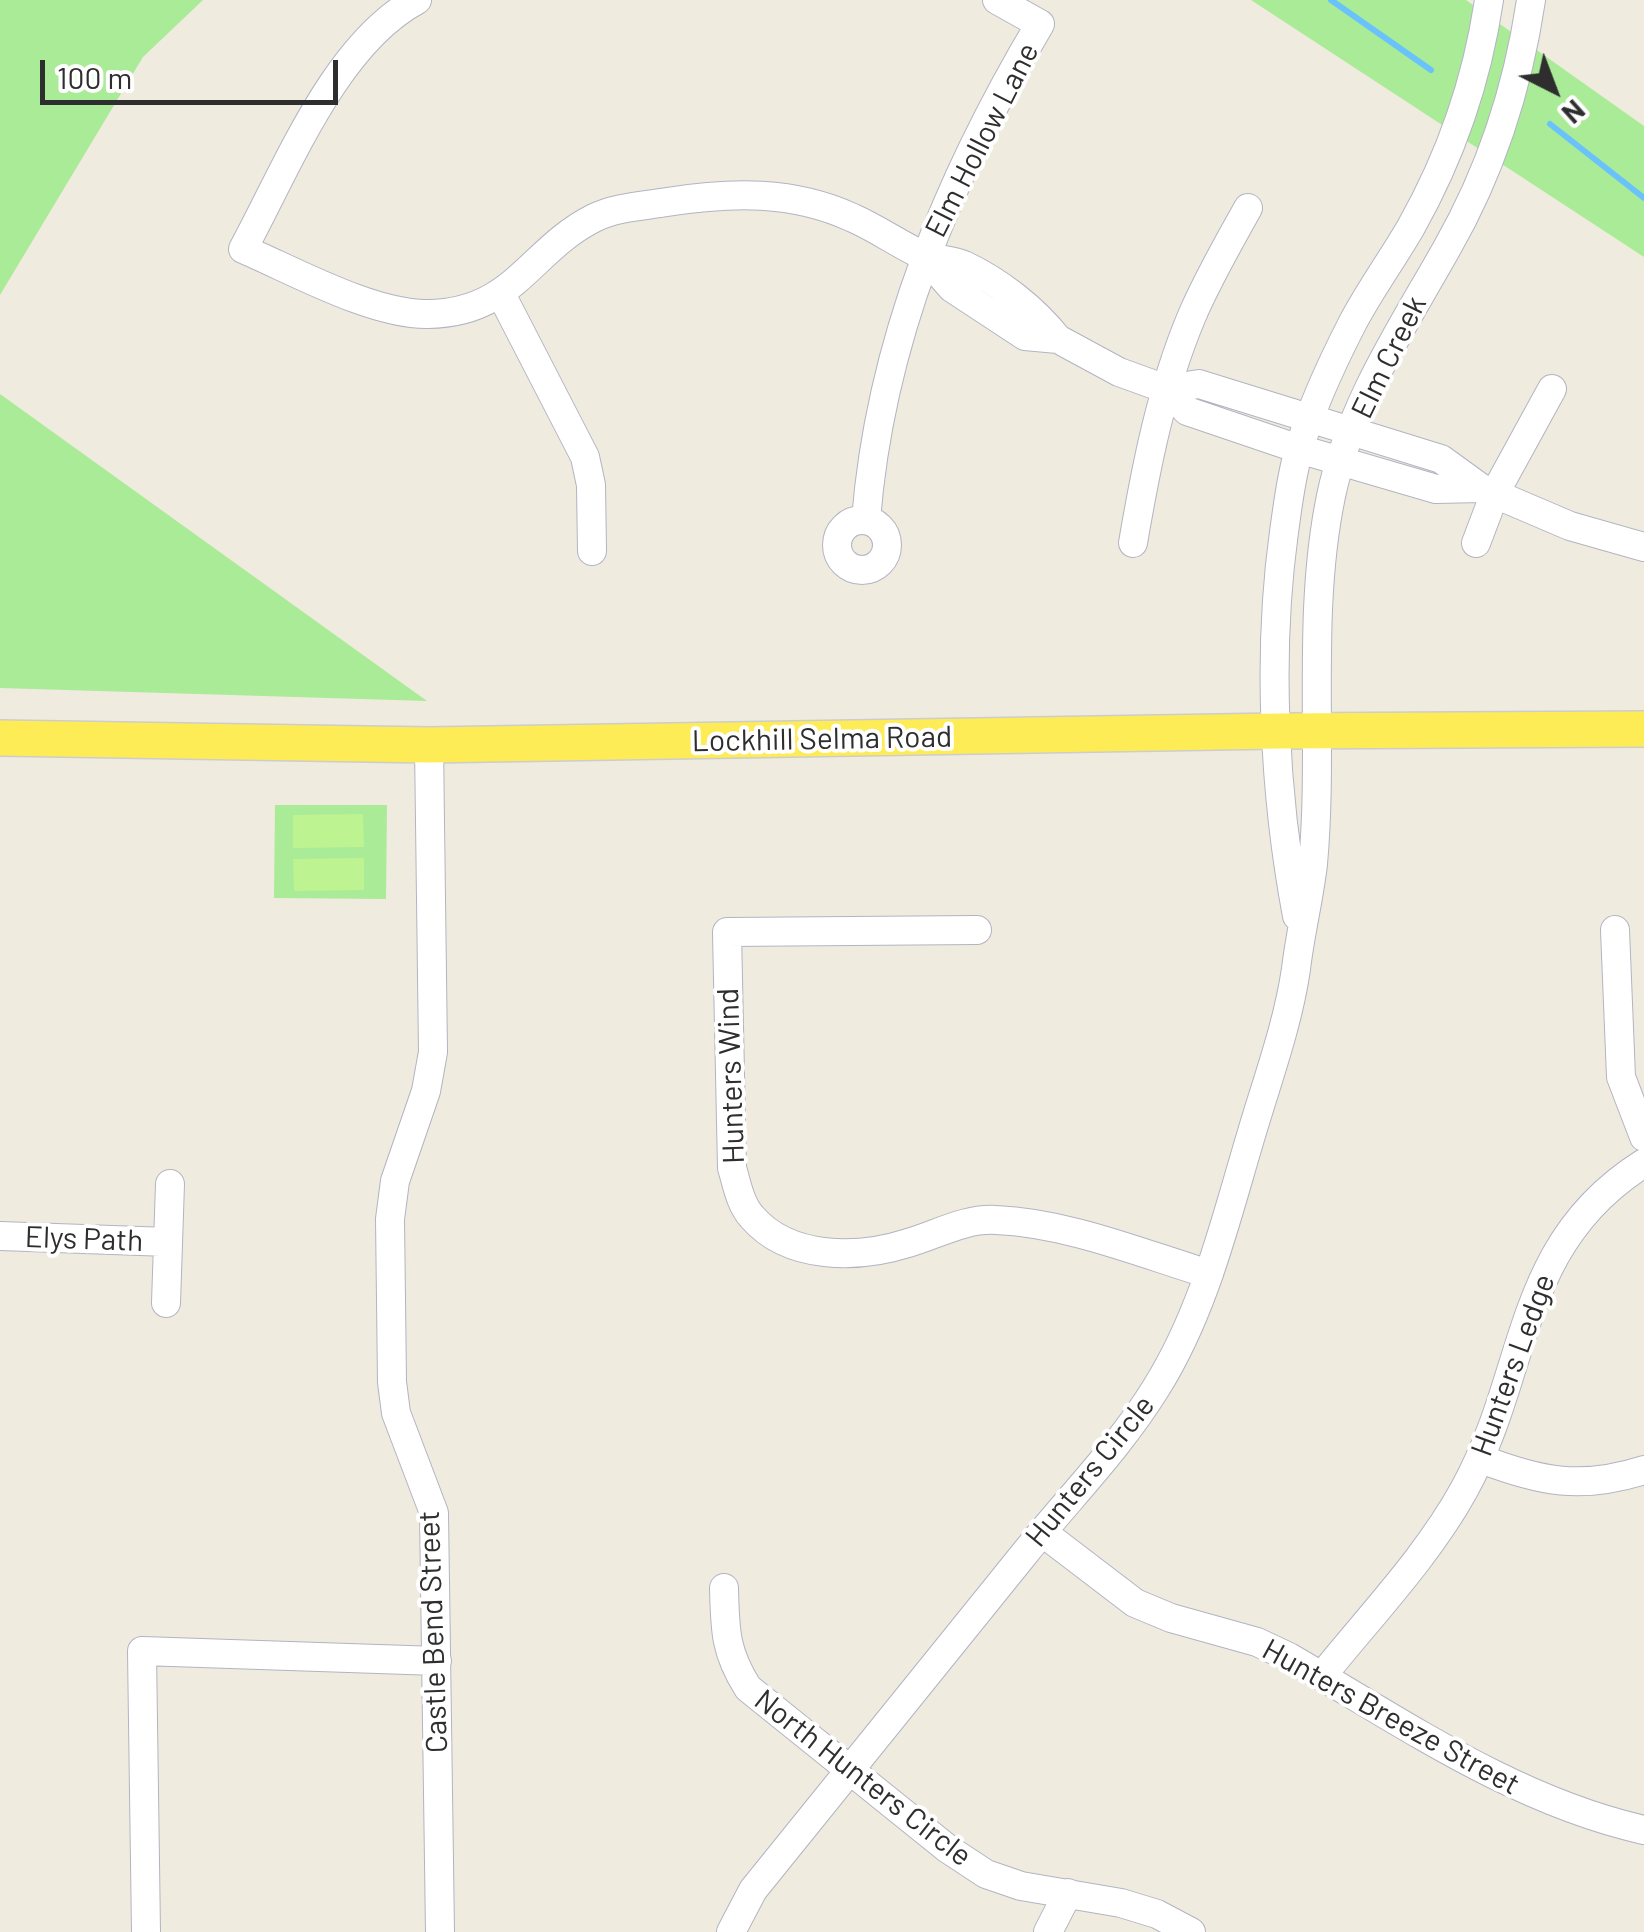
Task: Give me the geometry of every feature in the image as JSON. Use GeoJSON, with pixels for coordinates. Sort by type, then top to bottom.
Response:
{"type":"FeatureCollection","features":[{"type":"Feature","properties":{"kind":"main road","name":"Lockhill Selma Road"},"geometry":{"type":"LineString","coordinates":[[0,738],[429,745],[1278,731],[1644,730]]}},
{"type":"Feature","properties":{"kind":"main road"},"geometry":{"type":"LineString","coordinates":[[0,758],[82,740]]}},
{"type":"Feature","properties":{"kind":"street"},"geometry":{"type":"LineString","coordinates":[[417,0],[370,35],[338,74],[244,248],[380,308],[426,315],[456,312],[501,294],[562,239],[610,210],[715,195],[772,195],[827,207],[924,256],[962,264],[1036,312],[1058,340],[1119,372],[1166,388],[1199,384],[1441,459],[1488,491],[1570,526],[1644,546]]}},
{"type":"Feature","properties":{"kind":"street","name":"Elm Hollow Lane"},"geometry":{"type":"LineString","coordinates":[[866,520],[869,481],[891,364],[924,256],[972,147],[1040,24],[997,0]]}},
{"type":"Feature","properties":{"kind":"street","name":"Elm Creek"},"geometry":{"type":"LineString","coordinates":[[1278,731],[1277,586],[1299,449],[1352,325],[1412,226],[1449,151],[1468,100],[1489,0]]}},
{"type":"Feature","properties":{"kind":"street","name":"Elm Creek"},"geometry":{"type":"LineString","coordinates":[[1317,731],[1320,588],[1331,496],[1352,430],[1389,344],[1448,246],[1487,168],[1508,111],[1532,0]]}},
{"type":"Feature","properties":{"kind":"street"},"geometry":{"type":"LineString","coordinates":[[1133,543],[1166,388],[1191,318],[1248,208]]}},
{"type":"Feature","properties":{"kind":"street"},"geometry":{"type":"LineString","coordinates":[[501,294],[585,457],[591,485],[592,551]]}},
{"type":"Feature","properties":{"kind":"street"},"geometry":{"type":"LineString","coordinates":[[1166,388],[1187,411],[1299,449],[1436,489],[1488,491]]}},
{"type":"Feature","properties":{"kind":"street"},"geometry":{"type":"LineString","coordinates":[[1476,543],[1488,491],[1552,389]]}},
{"type":"Feature","properties":{"kind":"street","name":"Hunters Circle"},"geometry":{"type":"LineString","coordinates":[[1278,731],[1289,874],[1300,932]]}},
{"type":"Feature","properties":{"kind":"street","name":"Hunters Circle"},"geometry":{"type":"LineString","coordinates":[[730,1932],[753,1890],[1125,1434],[1159,1385],[1184,1336],[1209,1274],[1284,1023],[1312,867],[1317,731]]}},
{"type":"Feature","properties":{"kind":"street","name":"Castle Bend Street"},"geometry":{"type":"LineString","coordinates":[[429,745],[433,1052],[426,1091],[395,1181],[390,1219],[391,1346],[396,1413],[434,1514],[440,1932]]}},
{"type":"Feature","properties":{"kind":"street","name":"Hunters Wind"},"geometry":{"type":"LineString","coordinates":[[977,930],[727,932],[732,1168],[742,1202],[752,1217],[779,1240],[830,1253],[868,1252],[991,1219],[1074,1234],[1209,1274]]}},
{"type":"Feature","properties":{"kind":"street"},"geometry":{"type":"LineString","coordinates":[[1615,930],[1621,1077],[1644,1137]]}},
{"type":"Feature","properties":{"kind":"street","name":"Hunters Ledge"},"geometry":{"type":"LineString","coordinates":[[1322,1676],[1440,1528],[1480,1459],[1549,1263],[1598,1198],[1644,1163]]}},
{"type":"Feature","properties":{"kind":"street","name":"Elys Path"},"geometry":{"type":"LineString","coordinates":[[166,1302],[170,1184]]}},
{"type":"Feature","properties":{"kind":"street","name":"Elys Path"},"geometry":{"type":"LineString","coordinates":[[0,1236],[168,1242]]}},
{"type":"Feature","properties":{"kind":"street"},"geometry":{"type":"LineString","coordinates":[[1480,1459],[1554,1482],[1590,1483],[1644,1470]]}},
{"type":"Feature","properties":{"kind":"street","name":"Hunters Breeze Street"},"geometry":{"type":"LineString","coordinates":[[1042,1532],[1135,1603],[1172,1618],[1257,1642],[1538,1797],[1644,1830]]}},
{"type":"Feature","properties":{"kind":"street","name":"North Hunters Circle"},"geometry":{"type":"LineString","coordinates":[[724,1588],[725,1634],[732,1662],[748,1688],[948,1849],[986,1874],[1021,1886],[1157,1914],[1192,1932]]}},
{"type":"Feature","properties":{"kind":"street"},"geometry":{"type":"LineString","coordinates":[[146,1932],[142,1651],[437,1662]]}},
{"type":"Feature","properties":{"kind":"street"},"geometry":{"type":"LineString","coordinates":[[1048,1932],[1068,1894]]}},
{"type":"Feature","properties":{"kind":"green space"},"geometry":{"type":"Polygon","coordinates":[[[0,0],[203,0],[143,57],[0,295],[0,0]]]}},
{"type":"Feature","properties":{"kind":"green space"},"geometry":{"type":"Polygon","coordinates":[[[1251,0],[1466,0],[1644,126],[1644,257],[1251,0]]]}},
{"type":"Feature","properties":{"kind":"green space"},"geometry":{"type":"Polygon","coordinates":[[[0,394],[427,701],[0,688],[0,394]]]}},
{"type":"Feature","properties":{"kind":"green space"},"geometry":{"type":"Polygon","coordinates":[[[275,805],[387,805],[386,899],[274,898],[275,805]]]}},
{"type":"Feature","properties":{"kind":"green space"},"geometry":{"type":"Polygon","coordinates":[[[363,814],[364,847],[293,848],[293,815],[363,814]]]}},
{"type":"Feature","properties":{"kind":"green space"},"geometry":{"type":"Polygon","coordinates":[[[364,858],[364,890],[294,891],[293,859],[364,858]]]}},
{"type":"Feature","properties":{"kind":"waterway"},"geometry":{"type":"LineString","coordinates":[[1331,0],[1431,70]]}},
{"type":"Feature","properties":{"kind":"waterway"},"geometry":{"type":"LineString","coordinates":[[1550,124],[1644,198]]}}]}
